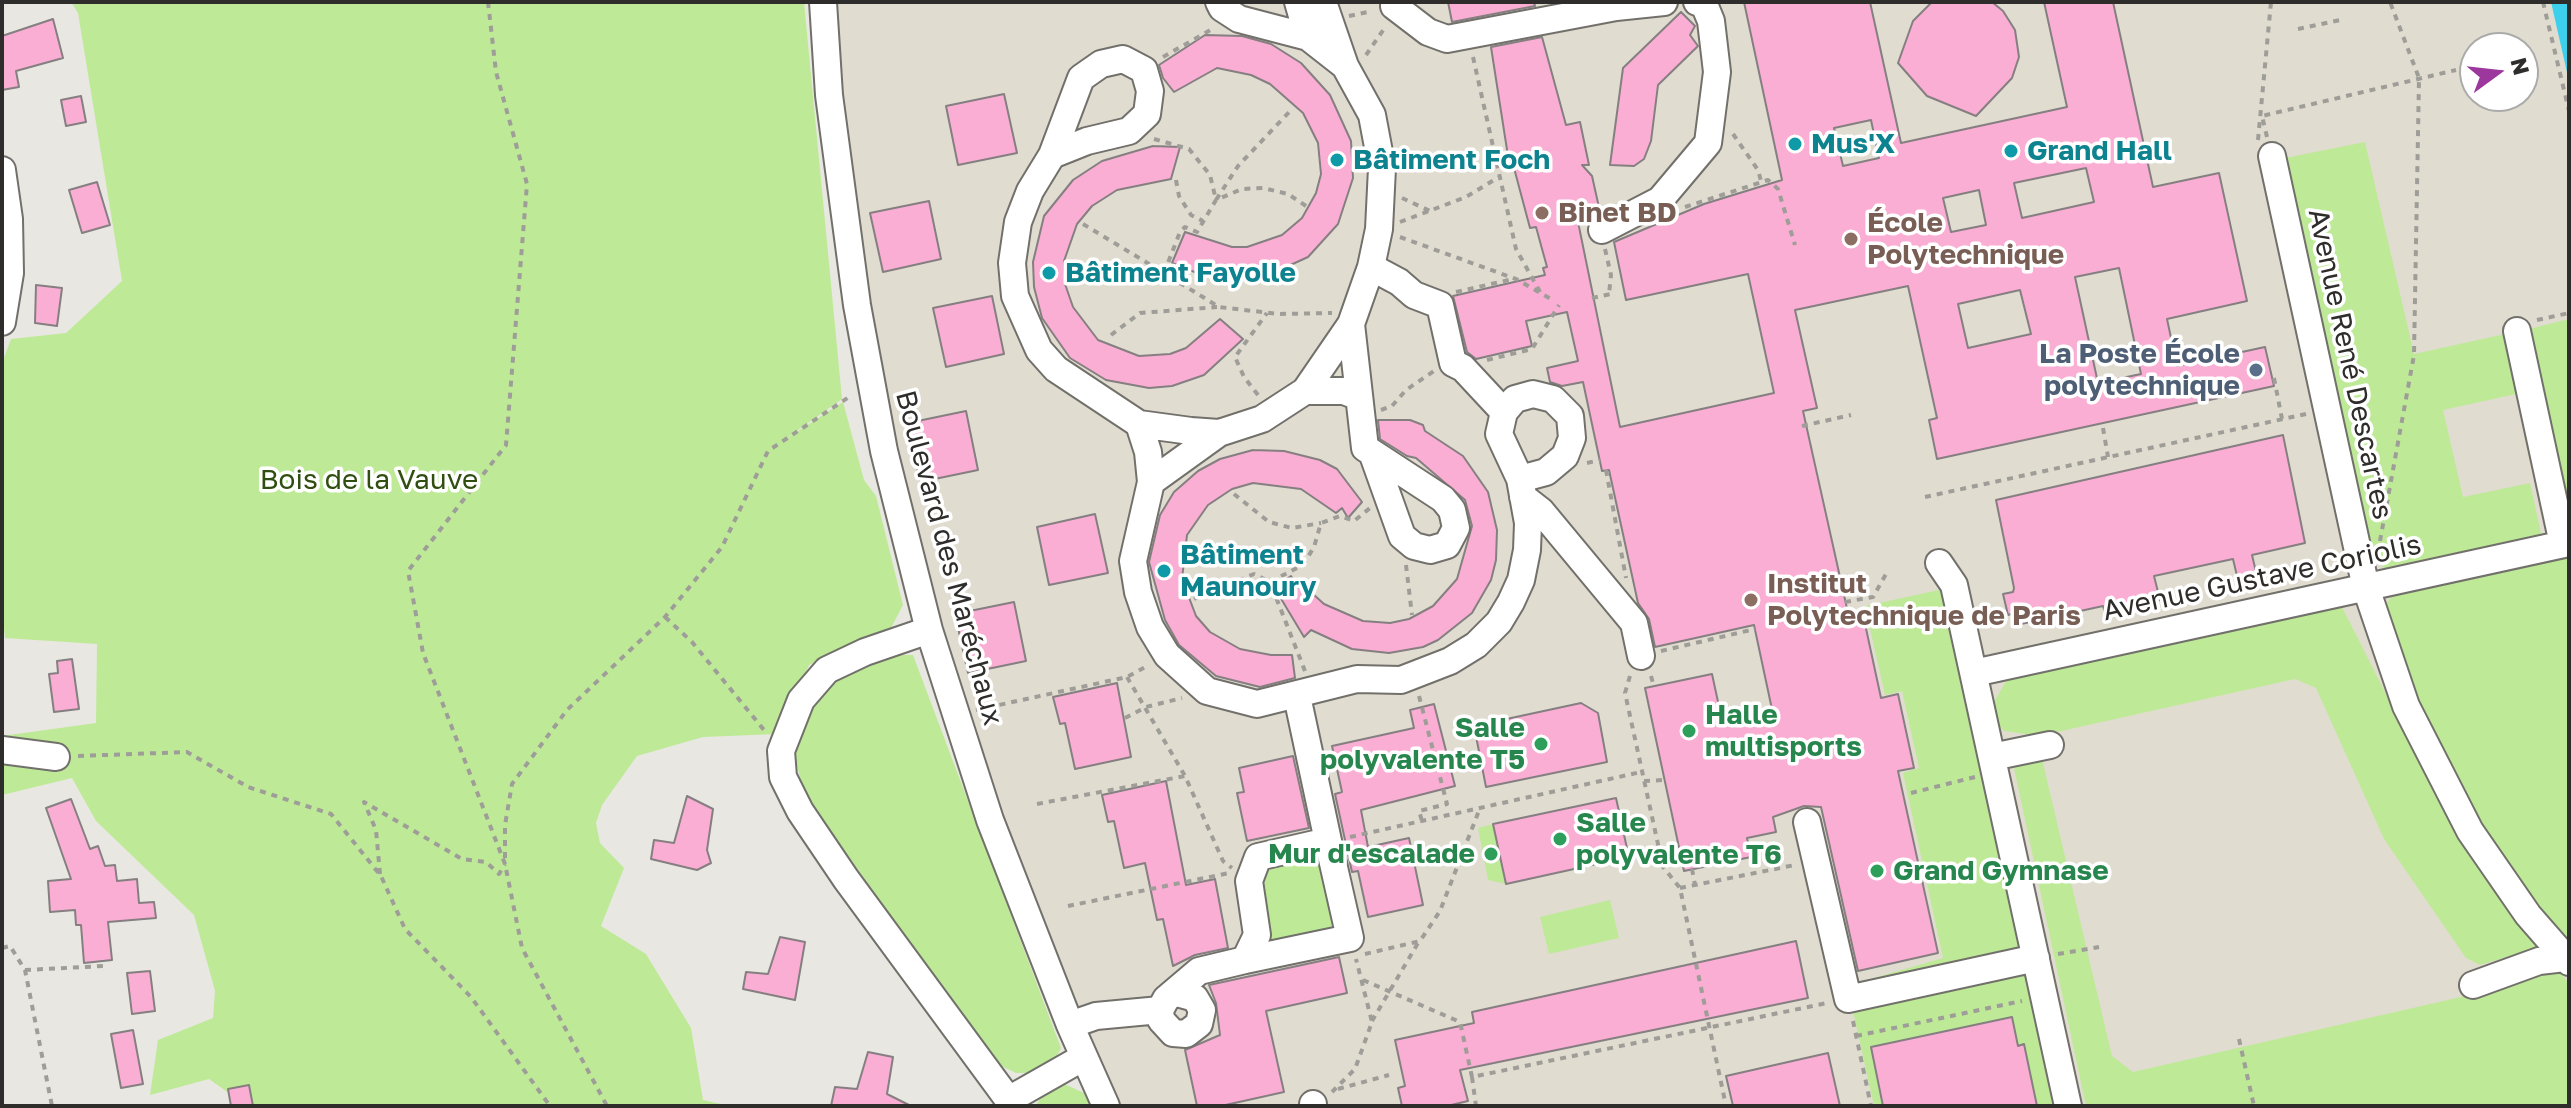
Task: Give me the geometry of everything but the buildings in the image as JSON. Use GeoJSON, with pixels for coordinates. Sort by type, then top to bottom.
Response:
{"type":"FeatureCollection","features":[{"type":"Feature","properties":{"kind":"street","name":"Boulevard des Maréchaux"},"geometry":{"type":"LineString","coordinates":[[823,2],[839,172],[872,386],[929,630],[995,834],[1070,1025],[1106,1106]]}},
{"type":"Feature","properties":{"kind":"street"},"geometry":{"type":"LineString","coordinates":[[1298,2],[1308,37]]}},
{"type":"Feature","properties":{"kind":"street"},"geometry":{"type":"LineString","coordinates":[[1151,482],[1219,433],[1272,412],[1305,391],[1353,319],[1371,267],[1379,229],[1382,181],[1372,115],[1347,69],[1323,2]]}},
{"type":"Feature","properties":{"kind":"street"},"geometry":{"type":"LineString","coordinates":[[1400,6],[1428,32],[1447,39],[1469,37],[1544,19],[1664,2]]}},
{"type":"Feature","properties":{"kind":"street"},"geometry":{"type":"LineString","coordinates":[[1605,236],[1660,200],[1708,143],[1717,72],[1711,21],[1704,4],[1697,2]]}},
{"type":"Feature","properties":{"kind":"street"},"geometry":{"type":"LineString","coordinates":[[1229,10],[1308,37],[1347,69]]}},
{"type":"Feature","properties":{"kind":"street"},"geometry":{"type":"LineString","coordinates":[[1052,155],[1087,141],[1129,131],[1147,114],[1150,91],[1144,70],[1123,59],[1101,64],[1081,78],[1052,155],[1030,191],[1018,222],[1012,263],[1015,296],[1039,350],[1056,369],[1139,424],[1219,433]]}},
{"type":"Feature","properties":{"kind":"street","name":"Avenue René Descartes"},"geometry":{"type":"LineString","coordinates":[[2272,156],[2366,588],[2406,706],[2431,761],[2470,831],[2528,915],[2567,960]]}},
{"type":"Feature","properties":{"kind":"street"},"geometry":{"type":"LineString","coordinates":[[2,322],[10,273],[3,185]]}},
{"type":"Feature","properties":{"kind":"street"},"geometry":{"type":"LineString","coordinates":[[1371,267],[1399,282],[1414,295],[1440,305],[1456,365],[1504,412]]}},
{"type":"Feature","properties":{"kind":"street"},"geometry":{"type":"LineString","coordinates":[[1353,319],[1358,407],[1365,448],[1443,499],[1452,510],[1456,528],[1447,545],[1430,550],[1414,546],[1402,536],[1373,455]]}},
{"type":"Feature","properties":{"kind":"street","name":"Avenue Gustave Coriolis"},"geometry":{"type":"LineString","coordinates":[[1974,673],[2566,544],[2523,327]]}},
{"type":"Feature","properties":{"kind":"street"},"geometry":{"type":"LineString","coordinates":[[1305,391],[1344,391],[1358,407]]}},
{"type":"Feature","properties":{"kind":"street"},"geometry":{"type":"LineString","coordinates":[[1139,424],[1148,452],[1151,482],[1133,561],[1138,592],[1150,627],[1167,655],[1207,691],[1257,704],[1357,679],[1401,680],[1450,661],[1476,645],[1499,622],[1521,580],[1528,523],[1522,488],[1499,434],[1504,412],[1515,399],[1533,394],[1553,399],[1570,416],[1572,438],[1565,456],[1522,488]]}},
{"type":"Feature","properties":{"kind":"street"},"geometry":{"type":"LineString","coordinates":[[1522,488],[1634,623],[1644,655]]}},
{"type":"Feature","properties":{"kind":"street"},"geometry":{"type":"LineString","coordinates":[[1939,563],[1954,585],[2068,1106]]}},
{"type":"Feature","properties":{"kind":"street"},"geometry":{"type":"LineString","coordinates":[[929,630],[865,652],[827,670],[801,700],[781,751],[783,777],[800,811],[1012,1103],[1084,1057]]}},
{"type":"Feature","properties":{"kind":"street"},"geometry":{"type":"LineString","coordinates":[[1070,1025],[1096,1016],[1169,1001],[1199,971],[1350,938],[1297,696]]}},
{"type":"Feature","properties":{"kind":"street"},"geometry":{"type":"LineString","coordinates":[[1994,765],[2050,745]]}},
{"type":"Feature","properties":{"kind":"street"},"geometry":{"type":"LineString","coordinates":[[2,750],[56,757]]}},
{"type":"Feature","properties":{"kind":"street"},"geometry":{"type":"LineString","coordinates":[[1807,822],[1848,999],[2036,958]]}},
{"type":"Feature","properties":{"kind":"street"},"geometry":{"type":"LineString","coordinates":[[1245,960],[1257,935],[1249,881],[1258,857],[1328,841]]}},
{"type":"Feature","properties":{"kind":"street"},"geometry":{"type":"LineString","coordinates":[[2473,985],[2539,961],[2567,960]]}},
{"type":"Feature","properties":{"kind":"path"},"geometry":{"type":"LineString","coordinates":[[488,2],[496,72],[527,184],[506,445],[408,571],[423,653],[505,864],[522,948],[607,1106]]}},
{"type":"Feature","properties":{"kind":"path"},"geometry":{"type":"LineString","coordinates":[[2271,2],[2262,116],[2272,156]]}},
{"type":"Feature","properties":{"kind":"path"},"geometry":{"type":"LineString","coordinates":[[2378,548],[2414,355],[2419,78],[2390,2]]}},
{"type":"Feature","properties":{"kind":"path"},"geometry":{"type":"LineString","coordinates":[[2543,2],[2569,111]]}},
{"type":"Feature","properties":{"kind":"path"},"geometry":{"type":"LineString","coordinates":[[1347,69],[1371,50],[1400,6]]}},
{"type":"Feature","properties":{"kind":"path"},"geometry":{"type":"LineString","coordinates":[[1144,70],[1229,10]]}},
{"type":"Feature","properties":{"kind":"path"},"geometry":{"type":"LineString","coordinates":[[2298,29],[2340,20]]}},
{"type":"Feature","properties":{"kind":"path"},"geometry":{"type":"LineString","coordinates":[[1469,37],[1516,249],[1540,292]]}},
{"type":"Feature","properties":{"kind":"path"},"geometry":{"type":"LineString","coordinates":[[2262,116],[2456,70]]}},
{"type":"Feature","properties":{"kind":"path"},"geometry":{"type":"LineString","coordinates":[[1713,106],[1758,170],[1762,182]]}},
{"type":"Feature","properties":{"kind":"path"},"geometry":{"type":"LineString","coordinates":[[1164,273],[1180,232],[1185,227],[1197,232],[1238,166],[1292,109]]}},
{"type":"Feature","properties":{"kind":"path"},"geometry":{"type":"LineString","coordinates":[[1129,131],[1189,149],[1210,175],[1216,200]]}},
{"type":"Feature","properties":{"kind":"path"},"geometry":{"type":"LineString","coordinates":[[1379,229],[1432,212],[1499,177]]}},
{"type":"Feature","properties":{"kind":"path"},"geometry":{"type":"LineString","coordinates":[[1176,180],[1179,196],[1191,215],[1203,221]]}},
{"type":"Feature","properties":{"kind":"path"},"geometry":{"type":"LineString","coordinates":[[1674,211],[1768,180],[1776,186],[1795,245]]}},
{"type":"Feature","properties":{"kind":"path"},"geometry":{"type":"LineString","coordinates":[[1382,181],[1395,194],[1432,212]]}},
{"type":"Feature","properties":{"kind":"path"},"geometry":{"type":"LineString","coordinates":[[1776,186],[1783,183]]}},
{"type":"Feature","properties":{"kind":"path"},"geometry":{"type":"LineString","coordinates":[[1216,200],[1242,189],[1263,188],[1288,194],[1306,206]]}},
{"type":"Feature","properties":{"kind":"path"},"geometry":{"type":"LineString","coordinates":[[1083,224],[1219,307]]}},
{"type":"Feature","properties":{"kind":"path"},"geometry":{"type":"LineString","coordinates":[[1379,229],[1516,279],[1551,299]]}},
{"type":"Feature","properties":{"kind":"path"},"geometry":{"type":"LineString","coordinates":[[1592,298],[1612,294],[1605,236]]}},
{"type":"Feature","properties":{"kind":"path"},"geometry":{"type":"LineString","coordinates":[[1429,299],[1516,279]]}},
{"type":"Feature","properties":{"kind":"path"},"geometry":{"type":"LineString","coordinates":[[1358,407],[1392,406],[1406,390],[1430,372],[1532,349],[1559,305]]}},
{"type":"Feature","properties":{"kind":"path"},"geometry":{"type":"LineString","coordinates":[[1111,335],[1140,313],[1219,307],[1353,319]]}},
{"type":"Feature","properties":{"kind":"path"},"geometry":{"type":"LineString","coordinates":[[1267,313],[1235,357],[1244,377],[1272,412]]}},
{"type":"Feature","properties":{"kind":"path"},"geometry":{"type":"LineString","coordinates":[[2523,327],[2569,313]]}},
{"type":"Feature","properties":{"kind":"path"},"geometry":{"type":"LineString","coordinates":[[2274,378],[2282,419]]}},
{"type":"Feature","properties":{"kind":"path"},"geometry":{"type":"LineString","coordinates":[[381,876],[376,830],[364,802],[462,859],[486,862],[499,874],[505,864],[505,825],[512,784],[567,710],[665,617],[722,547],[768,451],[816,417],[872,386]]}},
{"type":"Feature","properties":{"kind":"path"},"geometry":{"type":"LineString","coordinates":[[1925,497],[2326,410]]}},
{"type":"Feature","properties":{"kind":"path"},"geometry":{"type":"LineString","coordinates":[[1802,426],[1851,415]]}},
{"type":"Feature","properties":{"kind":"path"},"geometry":{"type":"LineString","coordinates":[[2103,428],[2108,458]]}},
{"type":"Feature","properties":{"kind":"path"},"geometry":{"type":"LineString","coordinates":[[1606,470],[1634,623]]}},
{"type":"Feature","properties":{"kind":"path"},"geometry":{"type":"LineString","coordinates":[[1234,494],[1269,522],[1292,528],[1340,516],[1354,521],[1367,513],[1374,499]]}},
{"type":"Feature","properties":{"kind":"path"},"geometry":{"type":"LineString","coordinates":[[1270,582],[1303,565],[1314,547],[1321,523]]}},
{"type":"Feature","properties":{"kind":"path"},"geometry":{"type":"LineString","coordinates":[[1402,536],[1412,615]]}},
{"type":"Feature","properties":{"kind":"path"},"geometry":{"type":"LineString","coordinates":[[1194,599],[1254,574],[1270,582],[1306,674],[1297,696]]}},
{"type":"Feature","properties":{"kind":"path"},"geometry":{"type":"LineString","coordinates":[[1845,602],[1873,597],[1886,574]]}},
{"type":"Feature","properties":{"kind":"path"},"geometry":{"type":"LineString","coordinates":[[665,617],[692,642],[781,751]]}},
{"type":"Feature","properties":{"kind":"path"},"geometry":{"type":"LineString","coordinates":[[1726,1106],[1680,888],[1663,867],[1625,693],[1633,663],[1644,655],[1755,629]]}},
{"type":"Feature","properties":{"kind":"path"},"geometry":{"type":"LineString","coordinates":[[954,715],[1127,677],[1185,776],[1223,861],[1249,881]]}},
{"type":"Feature","properties":{"kind":"path"},"geometry":{"type":"LineString","coordinates":[[1417,685],[1447,804],[1419,811],[1422,821]]}},
{"type":"Feature","properties":{"kind":"path"},"geometry":{"type":"LineString","coordinates":[[1125,718],[1146,707],[1207,691]]}},
{"type":"Feature","properties":{"kind":"path"},"geometry":{"type":"LineString","coordinates":[[56,757],[187,752],[248,787],[331,814],[381,876],[405,929],[471,997],[550,1106]]}},
{"type":"Feature","properties":{"kind":"path"},"geometry":{"type":"LineString","coordinates":[[1911,793],[1994,765]]}},
{"type":"Feature","properties":{"kind":"path"},"geometry":{"type":"LineString","coordinates":[[1328,841],[1641,772]]}},
{"type":"Feature","properties":{"kind":"path"},"geometry":{"type":"LineString","coordinates":[[1037,804],[1185,776]]}},
{"type":"Feature","properties":{"kind":"path"},"geometry":{"type":"LineString","coordinates":[[1644,781],[1664,780]]}},
{"type":"Feature","properties":{"kind":"path"},"geometry":{"type":"LineString","coordinates":[[1313,1105],[1336,1089],[1355,1069],[1387,990],[1440,911],[1480,808]]}},
{"type":"Feature","properties":{"kind":"path"},"geometry":{"type":"LineString","coordinates":[[1680,888],[1816,860]]}},
{"type":"Feature","properties":{"kind":"path"},"geometry":{"type":"LineString","coordinates":[[1692,869],[1695,885]]}},
{"type":"Feature","properties":{"kind":"path"},"geometry":{"type":"LineString","coordinates":[[1068,906],[1232,873],[1249,881]]}},
{"type":"Feature","properties":{"kind":"path"},"geometry":{"type":"LineString","coordinates":[[1372,1022],[1355,957],[1420,941]]}},
{"type":"Feature","properties":{"kind":"path"},"geometry":{"type":"LineString","coordinates":[[2,948],[10,946],[25,970],[52,1106]]}},
{"type":"Feature","properties":{"kind":"path"},"geometry":{"type":"LineString","coordinates":[[2036,958],[2099,947]]}},
{"type":"Feature","properties":{"kind":"path"},"geometry":{"type":"LineString","coordinates":[[25,970],[104,966]]}},
{"type":"Feature","properties":{"kind":"path"},"geometry":{"type":"LineString","coordinates":[[1363,980],[1460,1022],[1476,1106]]}},
{"type":"Feature","properties":{"kind":"path"},"geometry":{"type":"LineString","coordinates":[[1856,1036],[2044,997]]}},
{"type":"Feature","properties":{"kind":"path"},"geometry":{"type":"LineString","coordinates":[[1472,1077],[1848,999],[1871,1106]]}},
{"type":"Feature","properties":{"kind":"path"},"geometry":{"type":"LineString","coordinates":[[2239,1039],[2254,1106]]}},
{"type":"Feature","properties":{"kind":"path"},"geometry":{"type":"LineString","coordinates":[[1336,1089],[1389,1075]]}},
{"type":"Feature","properties":{"kind":"shaded area","name":"Institut Polytechnique de Paris"},"geometry":{"type":"Polygon","coordinates":[[[831,2],[2569,2],[2569,1106],[1116,1106],[1069,998],[967,726],[899,475],[867,316],[831,2]]]}},
{"type":"Feature","properties":{"kind":"green space","name":"Bois de la Vauve"},"geometry":{"type":"Polygon","coordinates":[[[71,2],[804,2],[842,399],[781,442],[843,402],[864,480],[876,496],[903,605],[891,628],[809,665],[778,734],[703,737],[637,756],[602,805],[596,823],[600,843],[624,868],[601,926],[646,954],[691,1028],[703,1100],[729,1106],[247,1106],[209,1079],[150,1095],[158,1040],[213,1018],[215,991],[194,915],[96,821],[72,778],[2,795],[2,736],[96,723],[97,644],[5,638],[2,608],[2,363],[11,339],[66,333],[122,281],[78,13],[71,2]]]}},
{"type":"Feature","properties":{"kind":"green space"},"geometry":{"type":"Polygon","coordinates":[[[2365,142],[2414,354],[2514,332],[2530,391],[2443,410],[2463,497],[2530,483],[2542,538],[2401,571],[2384,568],[2369,555],[2280,159],[2365,142]]]}},
{"type":"Feature","properties":{"kind":"green space"},"geometry":{"type":"Polygon","coordinates":[[[2569,319],[2569,518],[2529,329],[2569,319]]]}},
{"type":"Feature","properties":{"kind":"green space"},"geometry":{"type":"Polygon","coordinates":[[[2569,557],[2569,946],[2510,870],[2454,780],[2415,704],[2388,620],[2387,603],[2396,591],[2569,557]]]}},
{"type":"Feature","properties":{"kind":"green space"},"geometry":{"type":"Polygon","coordinates":[[[1948,588],[2060,1106],[1874,1106],[1851,1002],[1867,980],[1943,958],[1903,773],[1919,768],[1902,691],[1885,695],[1865,606],[1948,588]]]}},
{"type":"Feature","properties":{"kind":"green space"},"geometry":{"type":"Polygon","coordinates":[[[2342,607],[2451,823],[2569,984],[2569,1106],[2086,1106],[2014,768],[2032,749],[2043,763],[2112,1056],[2133,1072],[2500,988],[2551,966],[2537,948],[2480,965],[2466,958],[2384,839],[2316,688],[2295,679],[2039,736],[2004,731],[1995,721],[1994,702],[2006,681],[2026,670],[2342,607]]]}},
{"type":"Feature","properties":{"kind":"green space"},"geometry":{"type":"Polygon","coordinates":[[[890,655],[913,655],[1061,1048],[1052,1065],[1035,1073],[1016,1073],[995,1063],[805,795],[795,759],[802,722],[816,691],[845,671],[890,655]]]}},
{"type":"Feature","properties":{"kind":"green space","name":"Mur d'escalade"},"geometry":{"type":"Polygon","coordinates":[[[1493,824],[1506,884],[1488,880],[1478,828],[1493,824]]]}},
{"type":"Feature","properties":{"kind":"green space"},"geometry":{"type":"Polygon","coordinates":[[[1319,853],[1340,923],[1333,932],[1258,946],[1262,868],[1319,853]]]}},
{"type":"Feature","properties":{"kind":"green space"},"geometry":{"type":"Polygon","coordinates":[[[1610,900],[1619,938],[1549,954],[1540,917],[1610,900]]]}},
{"type":"Feature","properties":{"kind":"green space"},"geometry":{"type":"Polygon","coordinates":[[[1062,1083],[1084,1093],[1090,1106],[1036,1106],[1043,1092],[1062,1083]]]}},
{"type":"Feature","properties":{"kind":"water"},"geometry":{"type":"Polygon","coordinates":[[[2551,2],[2569,2],[2569,81],[2551,2]]]}},
{"type":"Feature","properties":{"kind":"place","name":"Mus'X"},"geometry":{"type":"Point","coordinates":[1795,144]}},
{"type":"Feature","properties":{"kind":"place","name":"Grand Hall"},"geometry":{"type":"Point","coordinates":[2011,151]}},
{"type":"Feature","properties":{"kind":"place","name":"Bâtiment Foch"},"geometry":{"type":"Point","coordinates":[1337,160]}},
{"type":"Feature","properties":{"kind":"place","name":"Binet BD"},"geometry":{"type":"Point","coordinates":[1542,213]}},
{"type":"Feature","properties":{"kind":"place","name":"École Polytechnique"},"geometry":{"type":"Point","coordinates":[1851,239]}},
{"type":"Feature","properties":{"kind":"place","name":"Bâtiment Fayolle"},"geometry":{"type":"Point","coordinates":[1049,273]}},
{"type":"Feature","properties":{"kind":"place","name":"La Poste École polytechnique"},"geometry":{"type":"Point","coordinates":[2256,370]}},
{"type":"Feature","properties":{"kind":"place","name":"Bâtiment Maunoury"},"geometry":{"type":"Point","coordinates":[1164,571]}},
{"type":"Feature","properties":{"kind":"place","name":"Institut Polytechnique de Paris"},"geometry":{"type":"Point","coordinates":[1751,600]}},
{"type":"Feature","properties":{"kind":"place","name":"Halle multisports"},"geometry":{"type":"Point","coordinates":[1689,731]}},
{"type":"Feature","properties":{"kind":"place","name":"Salle polyvalente T5"},"geometry":{"type":"Point","coordinates":[1541,744]}},
{"type":"Feature","properties":{"kind":"place","name":"Salle polyvalente T6"},"geometry":{"type":"Point","coordinates":[1560,839]}},
{"type":"Feature","properties":{"kind":"place","name":"Mur d'escalade"},"geometry":{"type":"Point","coordinates":[1491,854]}},
{"type":"Feature","properties":{"kind":"place","name":"Grand Gymnase"},"geometry":{"type":"Point","coordinates":[1877,871]}}]}
